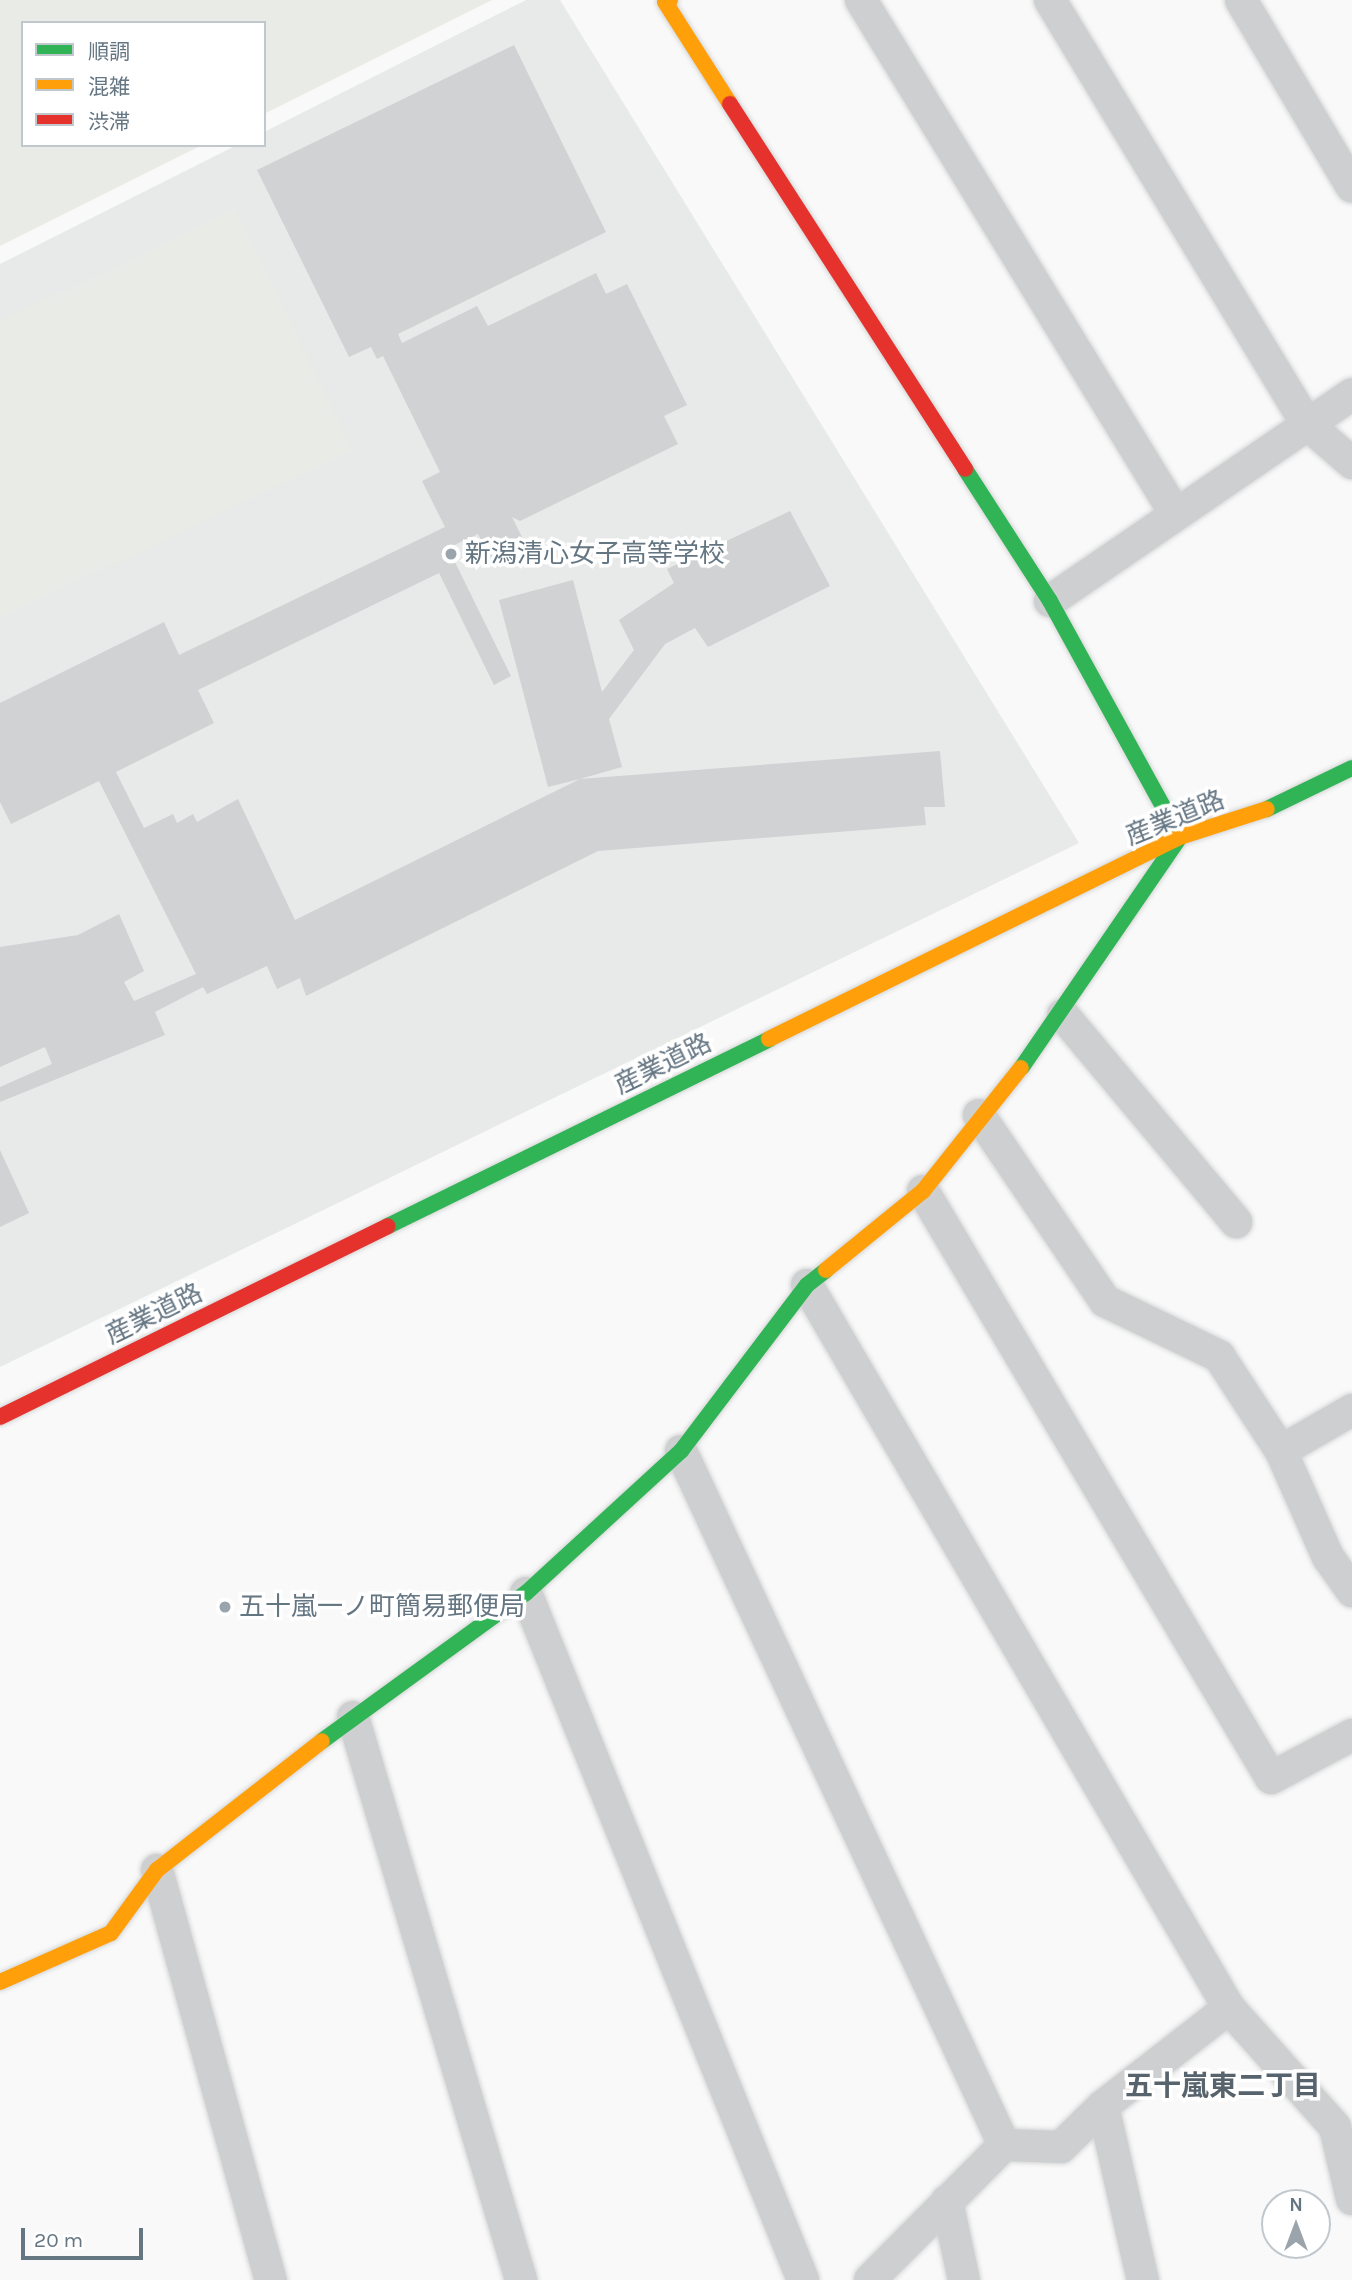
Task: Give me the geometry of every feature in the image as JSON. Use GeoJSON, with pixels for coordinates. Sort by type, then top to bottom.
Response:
{"type":"FeatureCollection","features":[{"type":"Feature","properties":{"kind":"street"},"geometry":{"type":"LineString","coordinates":[[0,1982],[111,1933],[157,1870],[353,1717],[526,1593],[681,1451],[807,1285],[923,1191],[979,1115],[1063,1015],[1180,838],[1050,601],[665,2],[670,0]]}},
{"type":"Feature","properties":{"kind":"street"},"geometry":{"type":"LineString","coordinates":[[861,0],[1175,513]]}},
{"type":"Feature","properties":{"kind":"street"},"geometry":{"type":"LineString","coordinates":[[1050,0],[1306,423],[1352,463]]}},
{"type":"Feature","properties":{"kind":"street"},"geometry":{"type":"LineString","coordinates":[[1241,0],[1352,187]]}},
{"type":"Feature","properties":{"kind":"street"},"geometry":{"type":"LineString","coordinates":[[1050,601],[1352,394]]}},
{"type":"Feature","properties":{"kind":"street","name":"産業道路"},"geometry":{"type":"LineString","coordinates":[[0,1417],[1180,838],[1290,802],[1352,768]]}},
{"type":"Feature","properties":{"kind":"street"},"geometry":{"type":"LineString","coordinates":[[1063,1015],[1236,1222]]}},
{"type":"Feature","properties":{"kind":"street"},"geometry":{"type":"LineString","coordinates":[[979,1115],[1105,1301],[1219,1356],[1280,1451],[1328,1557],[1352,1591]]}},
{"type":"Feature","properties":{"kind":"street"},"geometry":{"type":"LineString","coordinates":[[923,1191],[1271,1779],[1352,1735]]}},
{"type":"Feature","properties":{"kind":"street"},"geometry":{"type":"LineString","coordinates":[[807,1285],[1229,2008],[1335,2127],[1352,2199]]}},
{"type":"Feature","properties":{"kind":"street"},"geometry":{"type":"LineString","coordinates":[[1280,1451],[1352,1410]]}},
{"type":"Feature","properties":{"kind":"street"},"geometry":{"type":"LineString","coordinates":[[681,1451],[1004,2145]]}},
{"type":"Feature","properties":{"kind":"street"},"geometry":{"type":"LineString","coordinates":[[526,1593],[803,2280]]}},
{"type":"Feature","properties":{"kind":"street"},"geometry":{"type":"LineString","coordinates":[[353,1717],[521,2280]]}},
{"type":"Feature","properties":{"kind":"street"},"geometry":{"type":"LineString","coordinates":[[157,1870],[271,2280]]}},
{"type":"Feature","properties":{"kind":"street"},"geometry":{"type":"LineString","coordinates":[[870,2280],[1004,2145],[1061,2147],[1103,2106],[1229,2008]]}},
{"type":"Feature","properties":{"kind":"street"},"geometry":{"type":"LineString","coordinates":[[1103,2106],[1143,2280]]}},
{"type":"Feature","properties":{"kind":"street"},"geometry":{"type":"LineString","coordinates":[[947,2201],[964,2280]]}},
{"type":"Feature","properties":{"kind":"shaded area"},"geometry":{"type":"Polygon","coordinates":[[[0,0],[492,0],[266,113],[266,21],[21,21],[21,147],[198,147],[0,246],[0,0]]]}},
{"type":"Feature","properties":{"kind":"shaded area","name":"新潟清心女子高等学校"},"geometry":{"type":"Polygon","coordinates":[[[526,0],[560,0],[1079,843],[0,1367],[0,264],[233,147],[266,147],[266,131],[526,0]]]}},
{"type":"Feature","properties":{"kind":"shaded area"},"geometry":{"type":"Polygon","coordinates":[[[234,209],[353,450],[0,618],[0,322],[234,209]]]}},
{"type":"Feature","properties":{"kind":"building"},"geometry":{"type":"Polygon","coordinates":[[[514,45],[606,232],[398,334],[402,343],[477,306],[488,326],[596,273],[606,294],[627,284],[687,405],[664,416],[678,444],[520,521],[512,517],[527,547],[493,564],[478,534],[448,548],[511,676],[494,685],[439,573],[198,690],[214,723],[116,772],[144,828],[173,814],[177,823],[193,814],[197,822],[238,799],[295,920],[580,779],[940,751],[945,807],[924,807],[926,825],[598,851],[306,996],[300,978],[277,989],[267,966],[207,994],[203,987],[155,1012],[165,1035],[0,1102],[0,1087],[52,1064],[45,1047],[0,1067],[0,947],[78,935],[119,914],[144,971],[124,982],[134,1001],[196,974],[99,781],[11,824],[0,802],[0,703],[164,622],[179,655],[445,527],[422,481],[440,472],[383,356],[377,359],[371,347],[349,357],[257,170],[514,45]]]}},
{"type":"Feature","properties":{"kind":"building"},"geometry":{"type":"Polygon","coordinates":[[[790,511],[830,586],[708,647],[695,628],[665,644],[609,719],[622,767],[548,787],[499,600],[573,580],[602,692],[634,650],[619,620],[674,583],[667,569],[790,511]]]}},
{"type":"Feature","properties":{"kind":"building"},"geometry":{"type":"Polygon","coordinates":[[[0,1150],[29,1213],[0,1227],[0,1150]]]}},
{"type":"Feature","properties":{"kind":"traffic: fast"},"geometry":{"type":"LineString","coordinates":[[965,469],[1050,601],[1180,837],[1021,1068]]}},
{"type":"Feature","properties":{"kind":"traffic: fast"},"geometry":{"type":"LineString","coordinates":[[1267,809],[1352,768]]}},
{"type":"Feature","properties":{"kind":"traffic: fast"},"geometry":{"type":"LineString","coordinates":[[388,1226],[769,1039]]}},
{"type":"Feature","properties":{"kind":"traffic: fast"},"geometry":{"type":"LineString","coordinates":[[322,1741],[526,1593],[681,1451],[807,1285],[826,1270]]}},
{"type":"Feature","properties":{"kind":"traffic: slow"},"geometry":{"type":"LineString","coordinates":[[670,0],[665,2],[730,104]]}},
{"type":"Feature","properties":{"kind":"traffic: slow"},"geometry":{"type":"LineString","coordinates":[[769,1039],[1180,837],[1267,809]]}},
{"type":"Feature","properties":{"kind":"traffic: slow"},"geometry":{"type":"LineString","coordinates":[[826,1270],[923,1191],[1021,1068]]}},
{"type":"Feature","properties":{"kind":"traffic: slow"},"geometry":{"type":"LineString","coordinates":[[0,1982],[111,1933],[157,1870],[322,1741]]}},
{"type":"Feature","properties":{"kind":"traffic: jam"},"geometry":{"type":"LineString","coordinates":[[730,104],[965,469]]}},
{"type":"Feature","properties":{"kind":"traffic: jam"},"geometry":{"type":"LineString","coordinates":[[0,1417],[388,1226]]}},
{"type":"Feature","properties":{"kind":"place","name":"新潟清心女子高等学校"},"geometry":{"type":"Point","coordinates":[451,554]}},
{"type":"Feature","properties":{"kind":"place","name":"五十嵐一ノ町簡易郵便局"},"geometry":{"type":"Point","coordinates":[225,1607]}},
{"type":"Feature","properties":{"kind":"district","name":"五十嵐東二丁目"},"geometry":{"type":"Point","coordinates":[1223,2086]}}]}
